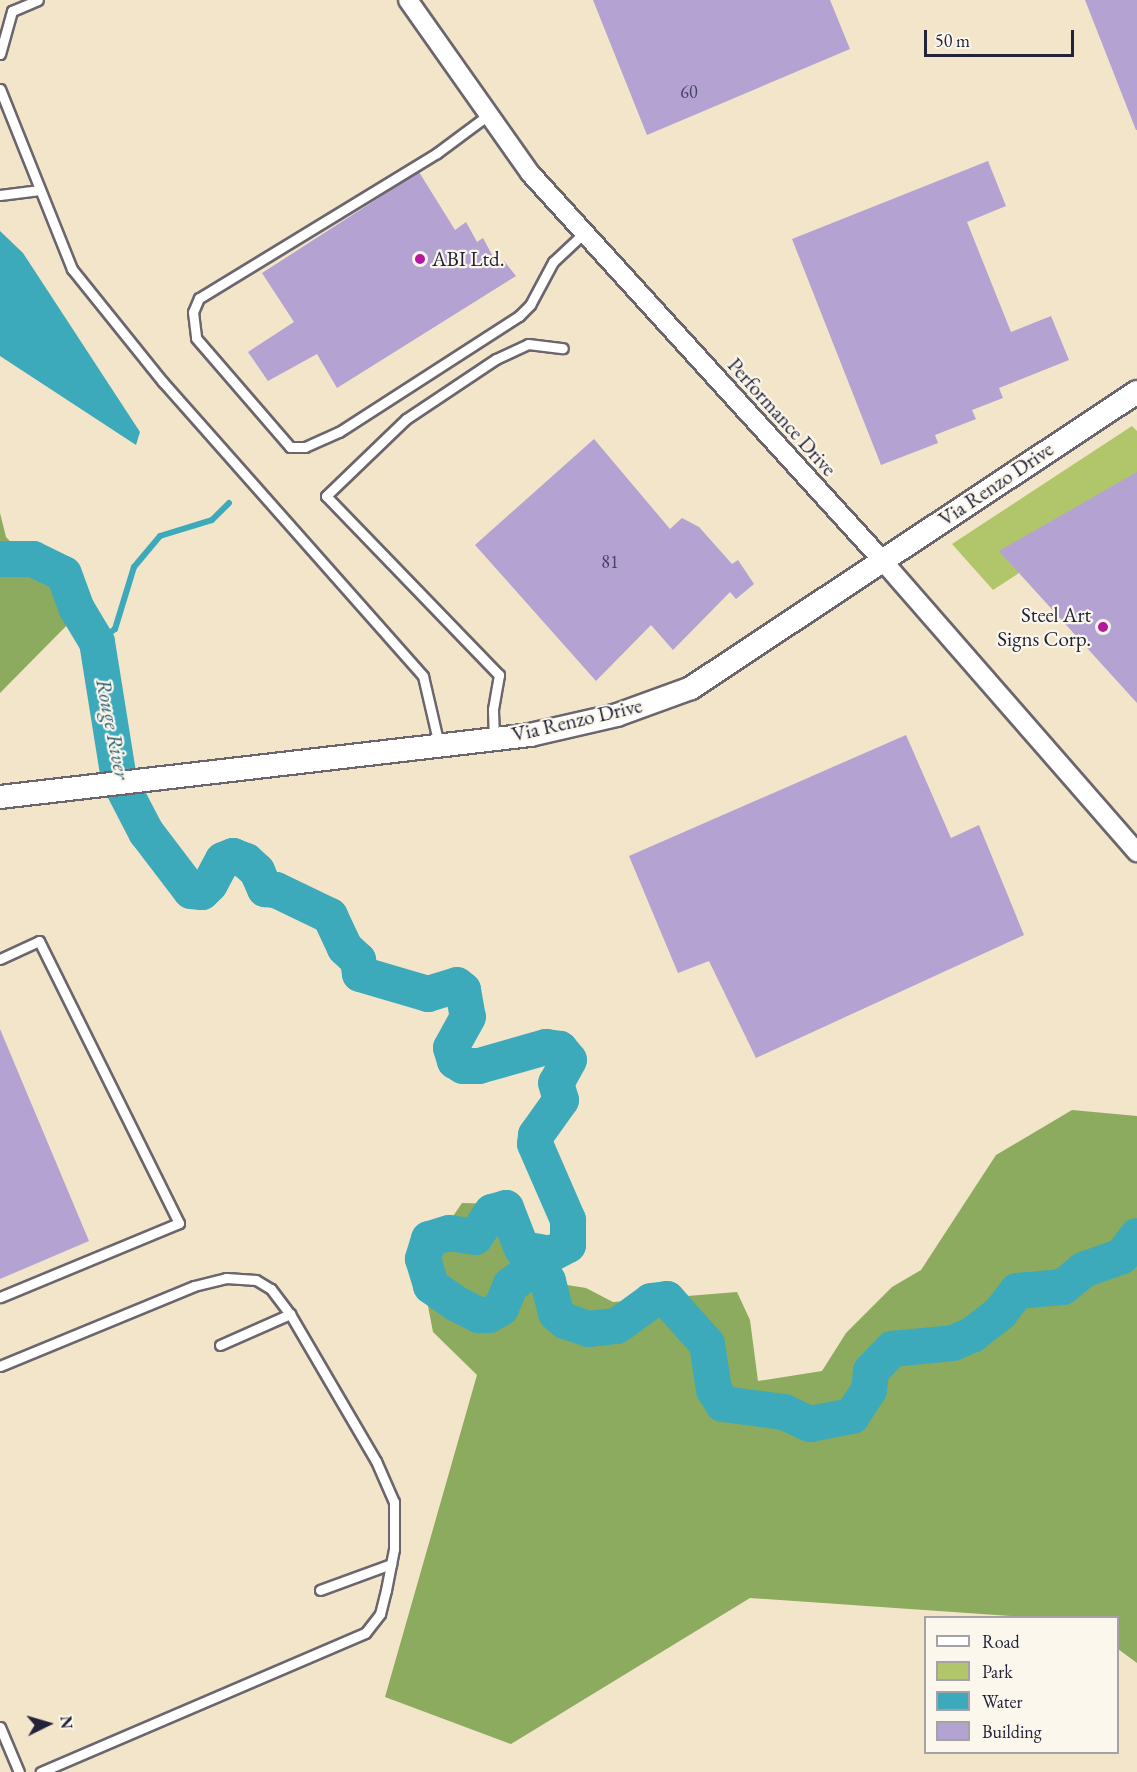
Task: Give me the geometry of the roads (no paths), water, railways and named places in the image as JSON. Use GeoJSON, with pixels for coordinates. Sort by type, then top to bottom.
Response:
{"type":"FeatureCollection","features":[{"type":"Feature","properties":{"kind":"street","name":"Performance Drive"},"geometry":{"type":"LineString","coordinates":[[408,0],[530,173],[882,560],[1137,852]]}},
{"type":"Feature","properties":{"kind":"street","name":"Via Renzo Drive"},"geometry":{"type":"LineString","coordinates":[[0,797],[494,739],[617,715],[691,688],[1137,392]]}},
{"type":"Feature","properties":{"kind":"lane"},"geometry":{"type":"LineString","coordinates":[[0,54],[12,10],[38,0]]}},
{"type":"Feature","properties":{"kind":"lane"},"geometry":{"type":"LineString","coordinates":[[0,89],[72,269],[163,382],[423,676],[439,745]]}},
{"type":"Feature","properties":{"kind":"lane"},"geometry":{"type":"LineString","coordinates":[[488,115],[436,153],[199,298],[193,312],[196,338],[290,447],[305,447],[339,432],[519,316],[530,305],[553,262],[584,233]]}},
{"type":"Feature","properties":{"kind":"lane"},"geometry":{"type":"LineString","coordinates":[[0,195],[40,190]]}},
{"type":"Feature","properties":{"kind":"lane"},"geometry":{"type":"LineString","coordinates":[[494,739],[493,709],[499,675],[326,496],[406,419],[496,359],[528,344],[564,348]]}},
{"type":"Feature","properties":{"kind":"lane"},"geometry":{"type":"LineString","coordinates":[[0,959],[39,941],[179,1223],[0,1297]]}},
{"type":"Feature","properties":{"kind":"lane"},"geometry":{"type":"LineString","coordinates":[[0,1366],[194,1286],[226,1278],[248,1279],[271,1289],[290,1314],[376,1461],[389,1492],[396,1528],[380,1614],[365,1633],[40,1772]]}},
{"type":"Feature","properties":{"kind":"lane"},"geometry":{"type":"LineString","coordinates":[[220,1345],[290,1314]]}},
{"type":"Feature","properties":{"kind":"lane"},"geometry":{"type":"LineString","coordinates":[[320,1590],[391,1564]]}},
{"type":"Feature","properties":{"kind":"lane"},"geometry":{"type":"LineString","coordinates":[[0,1727],[20,1772]]}},
{"type":"Feature","properties":{"kind":"water"},"geometry":{"type":"Polygon","coordinates":[[[0,231],[23,253],[140,432],[136,445],[0,356],[0,231]]]}},
{"type":"Feature","properties":{"kind":"waterway"},"geometry":{"type":"LineString","coordinates":[[97,642],[115,629],[134,567],[160,536],[212,520],[229,503]]}},
{"type":"Feature","properties":{"kind":"waterway","name":"Rouge River"},"geometry":{"type":"LineString","coordinates":[[0,559],[33,559],[64,574],[77,609],[97,642],[119,780],[146,832],[191,891],[202,892],[210,884],[223,860],[233,856],[246,861],[257,871],[265,889],[276,890],[330,916],[345,948],[358,960],[360,974],[428,994],[457,985],[463,990],[468,1017],[451,1048],[455,1061],[463,1066],[479,1066],[546,1047],[560,1049],[569,1060],[556,1083],[561,1100],[536,1135],[535,1144],[568,1220],[568,1245],[551,1254],[522,1249],[506,1208],[492,1212],[475,1237],[449,1233],[429,1239],[423,1259],[431,1286],[457,1304],[479,1315],[489,1315],[501,1308],[511,1285],[528,1272],[541,1271],[548,1281],[556,1313],[565,1321],[588,1329],[617,1326],[651,1301],[667,1299],[707,1344],[714,1390],[723,1404],[784,1412],[810,1424],[852,1416],[869,1390],[871,1371],[892,1349],[953,1343],[972,1335],[1000,1313],[1017,1291],[1063,1287],[1083,1270],[1122,1256],[1137,1236]]}},
{"type":"Feature","properties":{"kind":"place","name":"ABI Ltd."},"geometry":{"type":"Point","coordinates":[420,259]}},
{"type":"Feature","properties":{"kind":"place","name":"Steel Art Signs Corp."},"geometry":{"type":"Point","coordinates":[1103,627]}}]}
